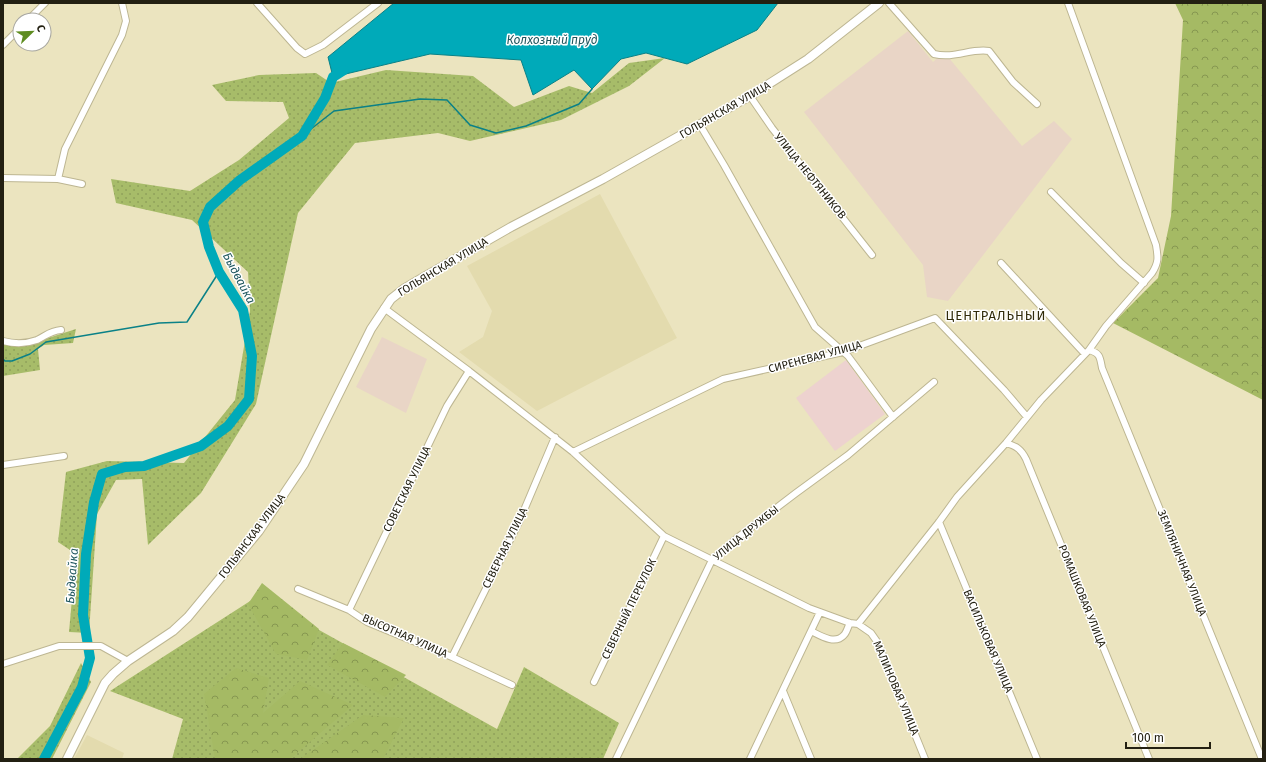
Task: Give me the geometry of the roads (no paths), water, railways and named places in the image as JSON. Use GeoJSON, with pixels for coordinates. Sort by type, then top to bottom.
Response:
{"type":"FeatureCollection","features":[{"type":"Feature","properties":{"kind":"main road","name":"ГОЛЬЯНСКАЯ УЛИЦА"},"geometry":{"type":"LineString","coordinates":[[67,759],[105,683],[128,661],[173,631],[188,617],[259,531],[304,464],[371,329],[384,308],[395,296],[422,278],[511,227],[603,179],[750,96],[808,59],[879,3]]}},
{"type":"Feature","properties":{"kind":"street"},"geometry":{"type":"LineString","coordinates":[[36,12],[45,3]]}},
{"type":"Feature","properties":{"kind":"street"},"geometry":{"type":"LineString","coordinates":[[58,179],[65,149],[122,35],[126,21],[122,3]]}},
{"type":"Feature","properties":{"kind":"street"},"geometry":{"type":"LineString","coordinates":[[257,3],[297,48],[305,54],[323,45],[378,3]]}},
{"type":"Feature","properties":{"kind":"street"},"geometry":{"type":"LineString","coordinates":[[889,3],[934,54],[943,56],[989,51],[1013,82],[1037,104]]}},
{"type":"Feature","properties":{"kind":"street"},"geometry":{"type":"LineString","coordinates":[[384,308],[555,437],[664,536],[820,612],[850,623],[858,624],[957,497],[1006,443],[1027,417],[1087,352],[1106,326],[1144,283],[1157,265],[1158,256],[1156,245],[1068,3]]}},
{"type":"Feature","properties":{"kind":"street"},"geometry":{"type":"LineString","coordinates":[[3,45],[12,36]]}},
{"type":"Feature","properties":{"kind":"street","name":"УЛИЦА НЕФТЯНИКОВ"},"geometry":{"type":"LineString","coordinates":[[750,96],[772,128],[872,254]]}},
{"type":"Feature","properties":{"kind":"street"},"geometry":{"type":"LineString","coordinates":[[700,125],[815,327],[848,356],[893,417]]}},
{"type":"Feature","properties":{"kind":"street"},"geometry":{"type":"LineString","coordinates":[[3,178],[58,179],[82,184]]}},
{"type":"Feature","properties":{"kind":"street"},"geometry":{"type":"LineString","coordinates":[[1051,192],[1144,283]]}},
{"type":"Feature","properties":{"kind":"street"},"geometry":{"type":"LineString","coordinates":[[1001,263],[1087,352]]}},
{"type":"Feature","properties":{"kind":"street","name":"СИРЕНЕВАЯ УЛИЦА"},"geometry":{"type":"LineString","coordinates":[[573,452],[723,379],[843,352],[935,318],[1004,390],[1027,417]]}},
{"type":"Feature","properties":{"kind":"street"},"geometry":{"type":"LineString","coordinates":[[3,341],[20,344],[36,340],[52,331],[61,330]]}},
{"type":"Feature","properties":{"kind":"street","name":"ЗЕМЛЯНИЧНАЯ УЛИЦА"},"geometry":{"type":"LineString","coordinates":[[1087,352],[1097,352],[1100,356],[1102,368],[1262,759]]}},
{"type":"Feature","properties":{"kind":"street","name":"СОВЕТСКАЯ УЛИЦА"},"geometry":{"type":"LineString","coordinates":[[349,610],[447,406],[469,371]]}},
{"type":"Feature","properties":{"kind":"street","name":"УЛИЦА ДРУЖБЫ"},"geometry":{"type":"LineString","coordinates":[[616,759],[712,560],[766,515],[848,455],[934,382]]}},
{"type":"Feature","properties":{"kind":"street","name":"СЕВЕРНАЯ УЛИЦА"},"geometry":{"type":"LineString","coordinates":[[452,657],[519,522],[555,437]]}},
{"type":"Feature","properties":{"kind":"street","name":"РОМАШКОВАЯ УЛИЦА"},"geometry":{"type":"LineString","coordinates":[[1006,443],[1014,445],[1022,450],[1149,759]]}},
{"type":"Feature","properties":{"kind":"street"},"geometry":{"type":"LineString","coordinates":[[3,465],[64,456]]}},
{"type":"Feature","properties":{"kind":"street","name":"ВАСИЛЬКОВАЯ УЛИЦА"},"geometry":{"type":"LineString","coordinates":[[939,522],[1037,759]]}},
{"type":"Feature","properties":{"kind":"street","name":"СЕВЕРНЫЙ ПЕРЕУЛОК"},"geometry":{"type":"LineString","coordinates":[[594,682],[664,536]]}},
{"type":"Feature","properties":{"kind":"street","name":"ВЫСОТНАЯ УЛИЦА"},"geometry":{"type":"LineString","coordinates":[[298,589],[349,610],[367,622],[452,657],[512,685]]}},
{"type":"Feature","properties":{"kind":"street"},"geometry":{"type":"LineString","coordinates":[[750,759],[820,612]]}},
{"type":"Feature","properties":{"kind":"street"},"geometry":{"type":"LineString","coordinates":[[811,631],[828,639],[837,639],[844,635],[850,623]]}},
{"type":"Feature","properties":{"kind":"street","name":"МАЛИНОВАЯ УЛИЦА"},"geometry":{"type":"LineString","coordinates":[[858,624],[870,633],[878,643],[925,759]]}},
{"type":"Feature","properties":{"kind":"street"},"geometry":{"type":"LineString","coordinates":[[3,664],[59,646],[101,646],[128,661]]}},
{"type":"Feature","properties":{"kind":"street"},"geometry":{"type":"LineString","coordinates":[[783,691],[811,759]]}},
{"type":"Feature","properties":{"kind":"water","name":"Колхозный пруд"},"geometry":{"type":"Polygon","coordinates":[[[394,3],[778,3],[757,30],[687,64],[646,53],[621,59],[592,89],[574,70],[533,95],[521,60],[430,54],[333,77],[328,57],[394,3]]]}},
{"type":"Feature","properties":{"kind":"waterway","name":"Быдвайка"},"geometry":{"type":"LineString","coordinates":[[44,759],[82,687],[90,658],[83,615],[86,554],[94,502],[102,474],[125,467],[144,466],[201,446],[228,426],[249,399],[252,356],[243,310],[219,272],[209,247],[203,222],[210,207],[240,180],[302,136],[325,98],[333,77],[344,70]]}},
{"type":"Feature","properties":{"kind":"waterway"},"geometry":{"type":"LineString","coordinates":[[302,136],[334,111],[420,99],[447,100],[470,125],[496,133],[526,126],[579,104],[592,89]]}},
{"type":"Feature","properties":{"kind":"waterway"},"geometry":{"type":"LineString","coordinates":[[3,359],[5,361],[12,361],[30,354],[46,342],[159,323],[187,322],[219,272]]}},
{"type":"Feature","properties":{"kind":"district","name":"ЦЕНТРАЛЬНЫЙ"},"geometry":{"type":"Point","coordinates":[996,315]}}]}
